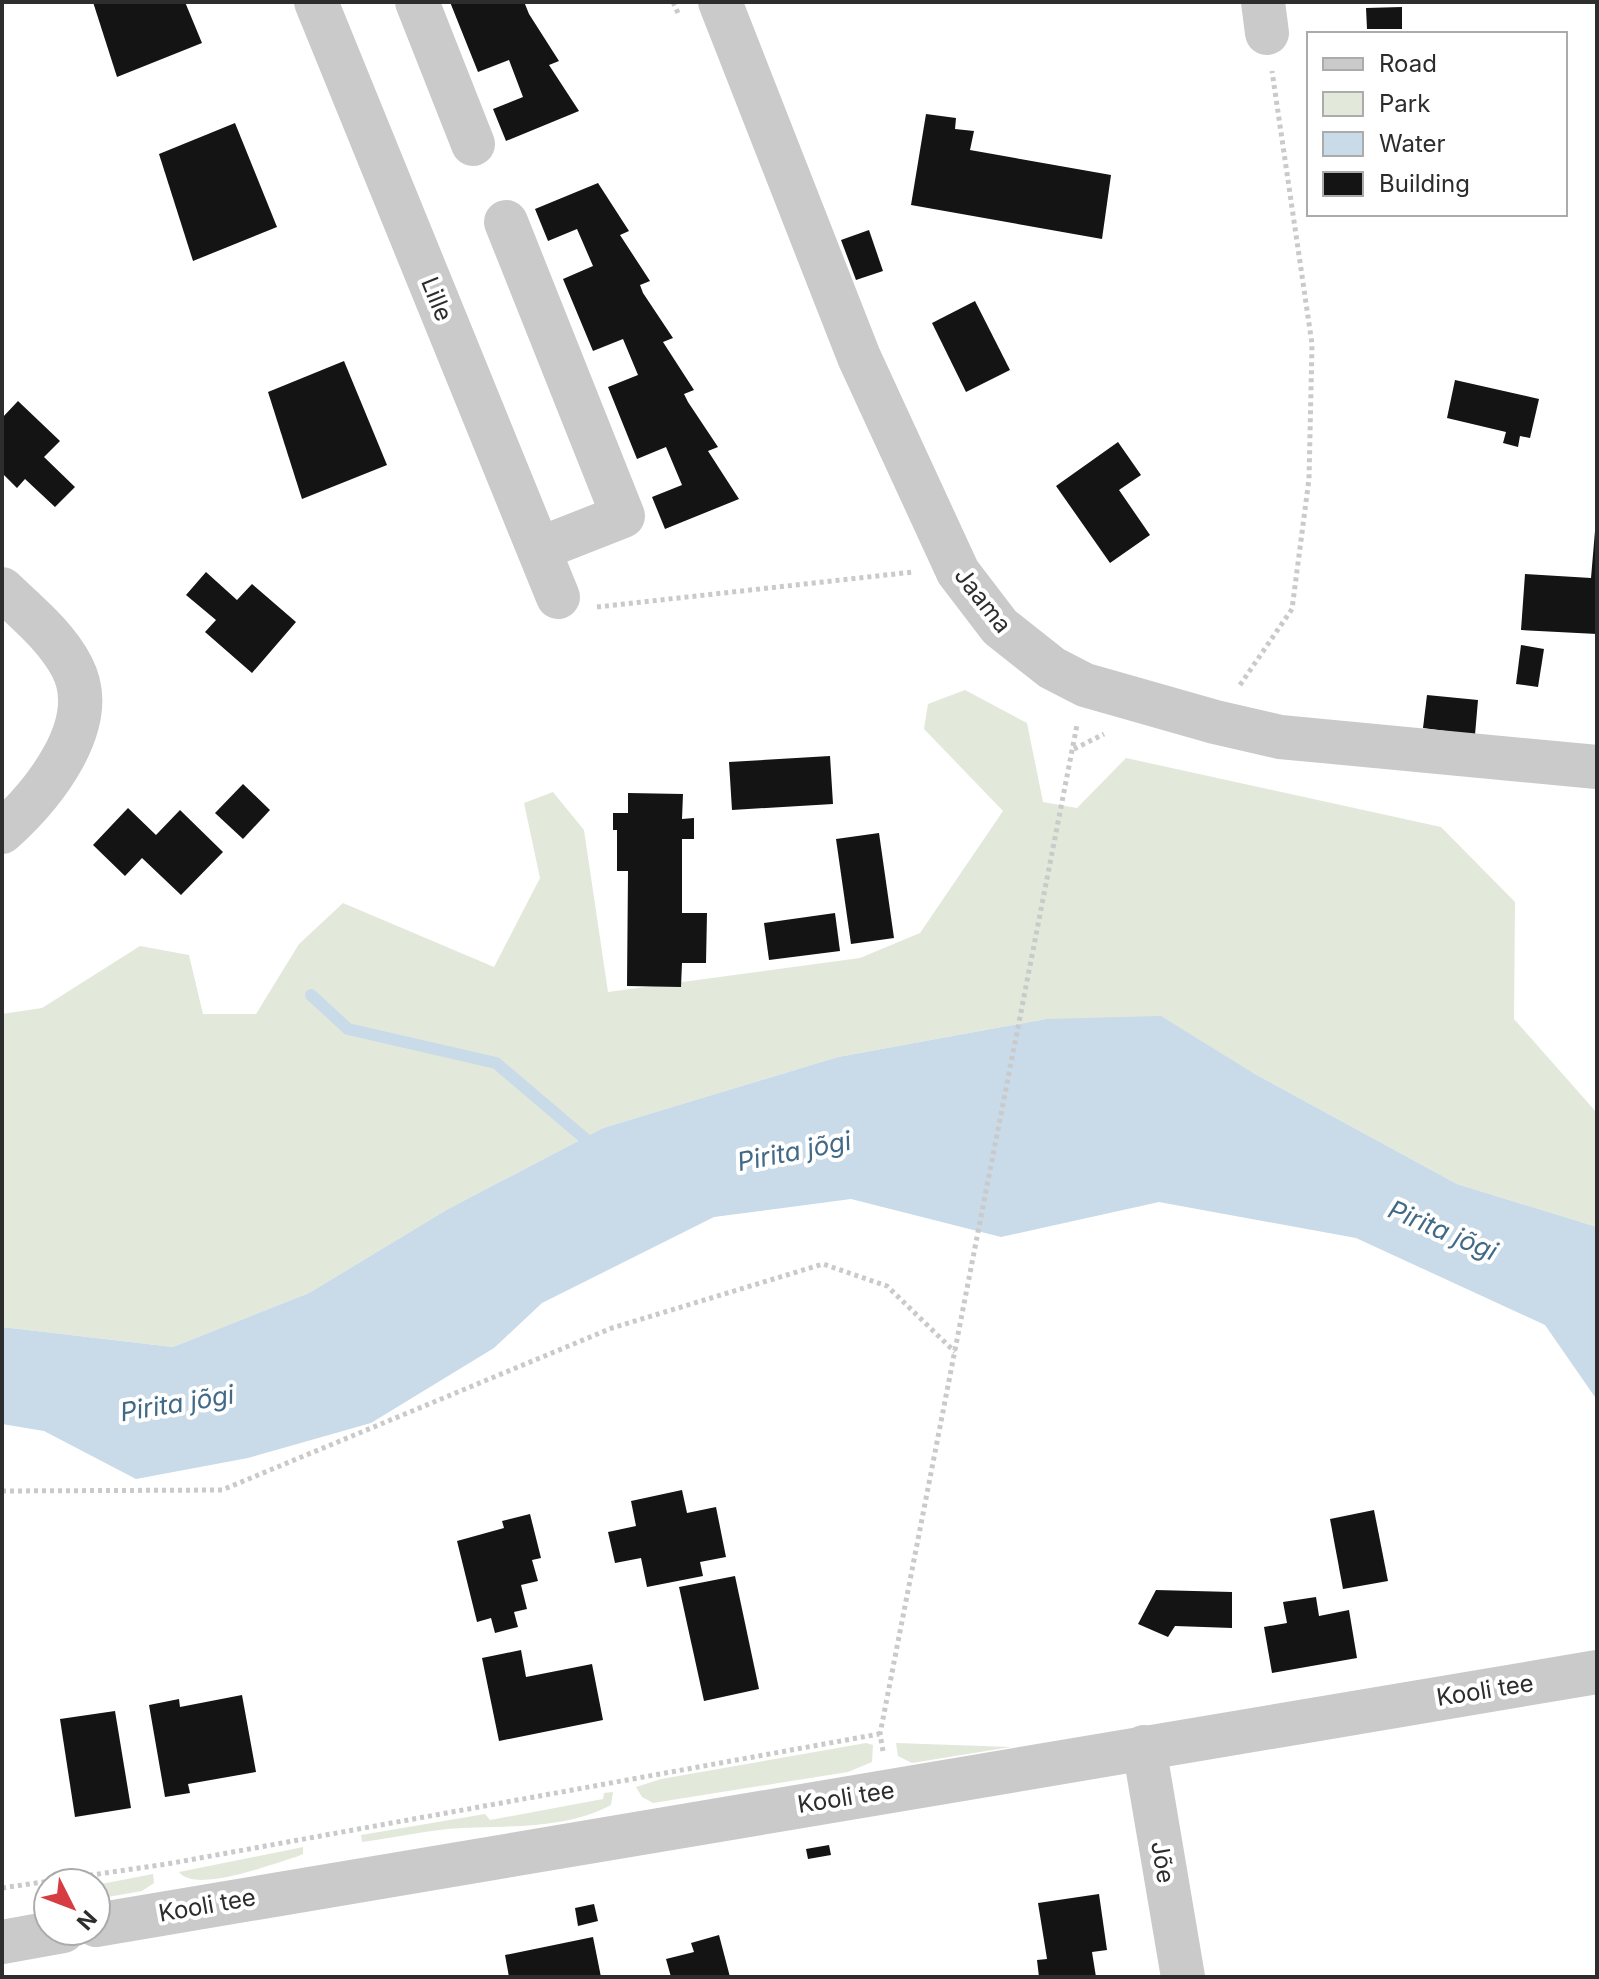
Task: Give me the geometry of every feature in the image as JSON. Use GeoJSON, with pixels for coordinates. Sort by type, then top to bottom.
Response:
{"type":"FeatureCollection","features":[{"type":"Feature","properties":{"kind":"street","name":"Lille"},"geometry":{"type":"LineString","coordinates":[[316,2],[558,597]]}},
{"type":"Feature","properties":{"kind":"street"},"geometry":{"type":"LineString","coordinates":[[417,2],[473,144]]}},
{"type":"Feature","properties":{"kind":"street","name":"Jaama"},"geometry":{"type":"LineString","coordinates":[[720,2],[859,357],[958,572],[1000,627],[1052,668],[1085,685],[1215,722],[1280,737],[1597,767]]}},
{"type":"Feature","properties":{"kind":"street"},"geometry":{"type":"LineString","coordinates":[[506,222],[623,516],[539,549]]}},
{"type":"Feature","properties":{"kind":"street"},"geometry":{"type":"LineString","coordinates":[[2,589],[47,633],[73,668],[79,720],[54,773],[2,832]]}},
{"type":"Feature","properties":{"kind":"street","name":"Kooli tee"},"geometry":{"type":"LineString","coordinates":[[112,1922],[682,1825],[728,1841],[820,1829],[884,1817],[900,1788],[1597,1672]]}},
{"type":"Feature","properties":{"kind":"street","name":"Jõe"},"geometry":{"type":"LineString","coordinates":[[1144,1747],[1183,1977]]}},
{"type":"Feature","properties":{"kind":"street"},"geometry":{"type":"LineString","coordinates":[[2,1942],[32,1937]]}},
{"type":"Feature","properties":{"kind":"path"},"geometry":{"type":"LineString","coordinates":[[1215,722],[1292,609],[1309,479],[1312,344],[1265,17]]}},
{"type":"Feature","properties":{"kind":"path"},"geometry":{"type":"LineString","coordinates":[[558,597],[582,609],[922,571]]}},
{"type":"Feature","properties":{"kind":"path"},"geometry":{"type":"LineString","coordinates":[[900,1788],[880,1734],[1085,685]]}},
{"type":"Feature","properties":{"kind":"path"},"geometry":{"type":"LineString","coordinates":[[2,1491],[222,1490],[612,1328],[823,1264],[887,1286],[955,1352]]}},
{"type":"Feature","properties":{"kind":"path"},"geometry":{"type":"LineString","coordinates":[[2,1888],[181,1862],[880,1734]]}},
{"type":"Feature","properties":{"kind":"green space"},"geometry":{"type":"Polygon","coordinates":[[[965,690],[1027,723],[1043,802],[1077,808],[1126,758],[1441,827],[1515,902],[1514,1019],[1597,1113],[1597,1227],[1457,1184],[1253,1073],[1046,1019],[838,1057],[603,1128],[448,1209],[309,1293],[173,1347],[2,1327],[2,1014],[42,1008],[140,946],[189,955],[203,1014],[256,1014],[299,944],[343,903],[494,967],[540,878],[524,803],[553,792],[584,830],[608,992],[860,958],[920,933],[1003,811],[924,729],[928,704],[965,690]]]}},
{"type":"Feature","properties":{"kind":"green space"},"geometry":{"type":"Polygon","coordinates":[[[866,1743],[873,1745],[872,1762],[848,1772],[653,1803],[642,1797],[636,1787],[661,1779],[866,1743]]]}},
{"type":"Feature","properties":{"kind":"green space"},"geometry":{"type":"Polygon","coordinates":[[[896,1743],[1011,1747],[912,1763],[898,1756],[896,1743]]]}},
{"type":"Feature","properties":{"kind":"green space"},"geometry":{"type":"Polygon","coordinates":[[[613,1792],[611,1805],[573,1819],[531,1825],[448,1829],[362,1842],[361,1835],[485,1814],[490,1820],[603,1799],[604,1793],[613,1792]]]}},
{"type":"Feature","properties":{"kind":"green space"},"geometry":{"type":"Polygon","coordinates":[[[303,1847],[303,1854],[296,1857],[217,1879],[188,1878],[179,1872],[303,1847]]]}},
{"type":"Feature","properties":{"kind":"green space"},"geometry":{"type":"Polygon","coordinates":[[[153,1874],[154,1883],[142,1891],[112,1896],[112,1882],[153,1874]]]}},
{"type":"Feature","properties":{"kind":"water","name":"Pirita jõgi"},"geometry":{"type":"Polygon","coordinates":[[[1161,1016],[1253,1073],[1457,1184],[1597,1227],[1597,1400],[1545,1325],[1356,1238],[1159,1202],[1001,1237],[851,1199],[714,1217],[542,1303],[494,1348],[371,1423],[248,1458],[136,1479],[44,1431],[2,1424],[2,1327],[173,1347],[309,1293],[448,1209],[603,1128],[838,1057],[1046,1019],[1161,1016]]]}},
{"type":"Feature","properties":{"kind":"building"},"geometry":{"type":"Polygon","coordinates":[[[93,2],[185,2],[202,43],[117,77],[93,2]]]}},
{"type":"Feature","properties":{"kind":"building"},"geometry":{"type":"Polygon","coordinates":[[[450,2],[530,2],[525,4],[529,14],[559,61],[549,65],[579,111],[506,141],[493,109],[523,97],[509,60],[478,72],[450,2]]]}},
{"type":"Feature","properties":{"kind":"building"},"geometry":{"type":"Polygon","coordinates":[[[1402,7],[1402,29],[1367,29],[1366,8],[1402,7]]]}},
{"type":"Feature","properties":{"kind":"building"},"geometry":{"type":"Polygon","coordinates":[[[926,114],[956,118],[955,129],[974,131],[970,150],[1111,175],[1102,239],[911,205],[926,114]]]}},
{"type":"Feature","properties":{"kind":"building"},"geometry":{"type":"Polygon","coordinates":[[[235,123],[277,227],[193,261],[159,154],[235,123]]]}},
{"type":"Feature","properties":{"kind":"building"},"geometry":{"type":"Polygon","coordinates":[[[598,183],[629,231],[620,235],[650,281],[640,285],[643,293],[673,338],[663,342],[694,390],[684,394],[718,447],[708,451],[739,499],[665,529],[652,497],[682,485],[666,447],[637,459],[608,387],[638,375],[623,339],[593,351],[563,279],[593,266],[577,229],[548,241],[535,209],[598,183]]]}},
{"type":"Feature","properties":{"kind":"building"},"geometry":{"type":"Polygon","coordinates":[[[869,230],[883,271],[856,280],[841,240],[869,230]]]}},
{"type":"Feature","properties":{"kind":"building"},"geometry":{"type":"Polygon","coordinates":[[[975,301],[1010,370],[966,392],[932,323],[975,301]]]}},
{"type":"Feature","properties":{"kind":"building"},"geometry":{"type":"Polygon","coordinates":[[[344,361],[387,465],[302,499],[268,392],[344,361]]]}},
{"type":"Feature","properties":{"kind":"building"},"geometry":{"type":"Polygon","coordinates":[[[1455,380],[1539,399],[1530,438],[1520,436],[1518,447],[1503,443],[1506,432],[1447,418],[1455,380]]]}},
{"type":"Feature","properties":{"kind":"building"},"geometry":{"type":"Polygon","coordinates":[[[18,401],[60,441],[44,457],[75,487],[55,507],[25,479],[17,488],[2,473],[2,418],[18,401]]]}},
{"type":"Feature","properties":{"kind":"building"},"geometry":{"type":"Polygon","coordinates":[[[1118,442],[1141,475],[1119,490],[1150,535],[1110,563],[1056,486],[1118,442]]]}},
{"type":"Feature","properties":{"kind":"building"},"geometry":{"type":"Polygon","coordinates":[[[1595,531],[1597,634],[1521,630],[1525,574],[1591,578],[1595,531]]]}},
{"type":"Feature","properties":{"kind":"building"},"geometry":{"type":"Polygon","coordinates":[[[206,572],[237,600],[252,584],[296,622],[252,673],[205,632],[216,620],[186,595],[206,572]]]}},
{"type":"Feature","properties":{"kind":"building"},"geometry":{"type":"Polygon","coordinates":[[[1521,645],[1544,649],[1538,687],[1516,684],[1521,645]]]}},
{"type":"Feature","properties":{"kind":"building"},"geometry":{"type":"Polygon","coordinates":[[[1427,695],[1478,700],[1475,735],[1423,728],[1427,695]]]}},
{"type":"Feature","properties":{"kind":"building"},"geometry":{"type":"Polygon","coordinates":[[[830,756],[833,804],[732,810],[729,762],[830,756]]]}},
{"type":"Feature","properties":{"kind":"building"},"geometry":{"type":"Polygon","coordinates":[[[243,784],[270,810],[243,839],[215,813],[243,784]]]}},
{"type":"Feature","properties":{"kind":"building"},"geometry":{"type":"Polygon","coordinates":[[[628,793],[683,794],[682,819],[694,818],[694,839],[682,839],[682,913],[707,913],[706,963],[682,963],[681,987],[627,986],[628,871],[617,871],[617,830],[613,830],[613,813],[628,813],[628,793]]]}},
{"type":"Feature","properties":{"kind":"building"},"geometry":{"type":"Polygon","coordinates":[[[128,808],[156,835],[180,810],[223,852],[181,895],[142,858],[125,876],[93,845],[128,808]]]}},
{"type":"Feature","properties":{"kind":"building"},"geometry":{"type":"Polygon","coordinates":[[[879,833],[894,938],[851,944],[836,839],[879,833]]]}},
{"type":"Feature","properties":{"kind":"building"},"geometry":{"type":"Polygon","coordinates":[[[835,913],[840,951],[769,960],[764,923],[835,913]]]}},
{"type":"Feature","properties":{"kind":"building"},"geometry":{"type":"Polygon","coordinates":[[[682,1490],[687,1513],[716,1507],[726,1557],[700,1562],[703,1576],[647,1587],[641,1558],[615,1563],[608,1532],[636,1526],[631,1501],[682,1490]]]}},
{"type":"Feature","properties":{"kind":"building"},"geometry":{"type":"Polygon","coordinates":[[[1374,1510],[1388,1581],[1343,1589],[1330,1519],[1374,1510]]]}},
{"type":"Feature","properties":{"kind":"building"},"geometry":{"type":"Polygon","coordinates":[[[530,1514],[541,1558],[532,1560],[538,1581],[521,1585],[527,1609],[514,1612],[518,1627],[495,1633],[491,1618],[477,1622],[457,1541],[504,1528],[502,1521],[530,1514]]]}},
{"type":"Feature","properties":{"kind":"building"},"geometry":{"type":"Polygon","coordinates":[[[735,1576],[759,1689],[704,1701],[679,1587],[735,1576]]]}},
{"type":"Feature","properties":{"kind":"building"},"geometry":{"type":"Polygon","coordinates":[[[1156,1590],[1232,1592],[1232,1628],[1175,1626],[1168,1637],[1138,1624],[1156,1590]]]}},
{"type":"Feature","properties":{"kind":"building"},"geometry":{"type":"Polygon","coordinates":[[[1316,1597],[1319,1616],[1349,1610],[1357,1658],[1272,1673],[1264,1627],[1287,1623],[1283,1602],[1316,1597]]]}},
{"type":"Feature","properties":{"kind":"building"},"geometry":{"type":"Polygon","coordinates":[[[521,1650],[526,1677],[592,1664],[603,1720],[499,1741],[482,1658],[521,1650]]]}},
{"type":"Feature","properties":{"kind":"building"},"geometry":{"type":"Polygon","coordinates":[[[242,1695],[256,1772],[188,1784],[190,1793],[165,1797],[149,1705],[179,1699],[180,1707],[242,1695]]]}},
{"type":"Feature","properties":{"kind":"building"},"geometry":{"type":"Polygon","coordinates":[[[115,1711],[131,1808],[75,1817],[60,1719],[115,1711]]]}},
{"type":"Feature","properties":{"kind":"building"},"geometry":{"type":"Polygon","coordinates":[[[829,1845],[831,1855],[808,1859],[806,1849],[829,1845]]]}},
{"type":"Feature","properties":{"kind":"building"},"geometry":{"type":"Polygon","coordinates":[[[1099,1894],[1107,1950],[1092,1952],[1096,1977],[1039,1977],[1037,1960],[1047,1959],[1038,1903],[1099,1894]]]}},
{"type":"Feature","properties":{"kind":"building"},"geometry":{"type":"Polygon","coordinates":[[[594,1904],[598,1921],[578,1926],[575,1908],[594,1904]]]}},
{"type":"Feature","properties":{"kind":"building"},"geometry":{"type":"Polygon","coordinates":[[[719,1935],[730,1977],[671,1977],[666,1959],[694,1952],[691,1943],[719,1935]]]}},
{"type":"Feature","properties":{"kind":"building"},"geometry":{"type":"Polygon","coordinates":[[[593,1937],[601,1977],[509,1977],[505,1955],[593,1937]]]}},
{"type":"Feature","properties":{"kind":"waterway"},"geometry":{"type":"LineString","coordinates":[[311,995],[348,1029],[496,1063],[596,1148]]}}]}
